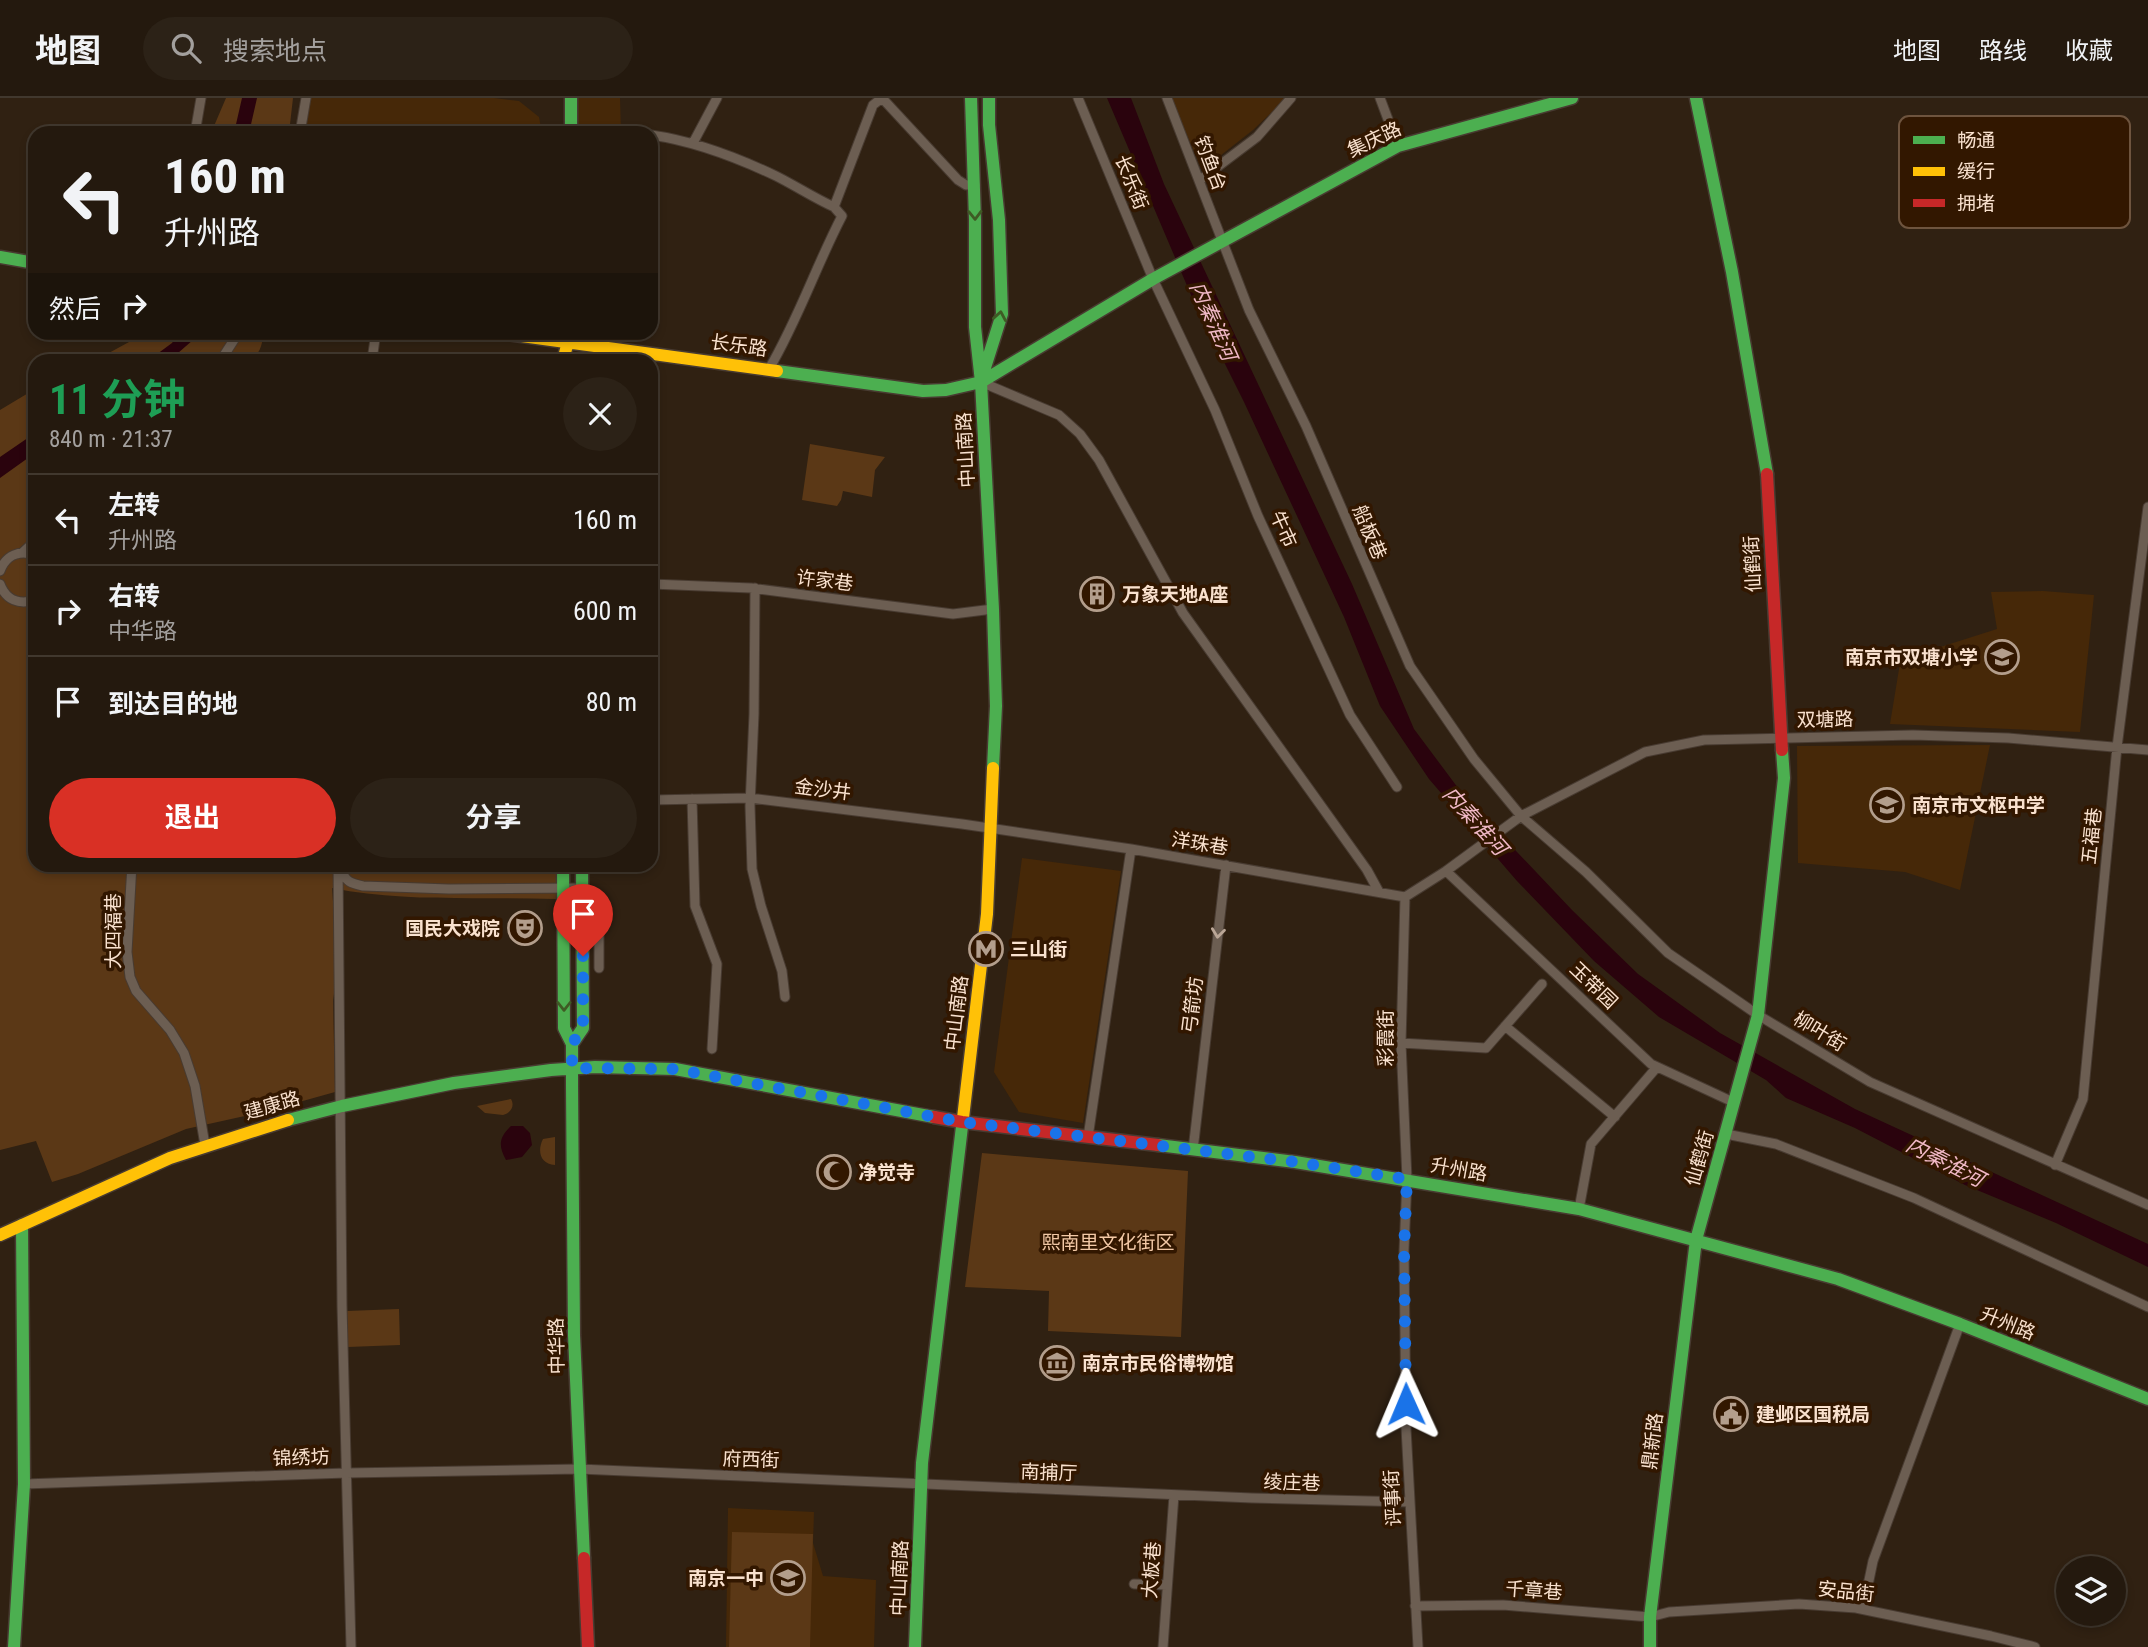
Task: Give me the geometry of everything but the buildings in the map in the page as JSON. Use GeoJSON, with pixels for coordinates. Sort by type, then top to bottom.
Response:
{"type":"FeatureCollection","features":[{"type":"Feature","properties":{"kind":"main road"},"geometry":{"type":"LineString","coordinates":[[571,98],[571,126]]}},
{"type":"Feature","properties":{"kind":"main road","name":"中山南路"},"geometry":{"type":"LineString","coordinates":[[915,1647],[922,1463],[987,914],[996,706],[981,382],[975,327],[975,185],[971,98]]}},
{"type":"Feature","properties":{"kind":"main road","name":"中山南路"},"geometry":{"type":"LineString","coordinates":[[981,382],[1002,314],[999,220],[989,125],[989,98]]}},
{"type":"Feature","properties":{"kind":"main road","name":"集庆路"},"geometry":{"type":"LineString","coordinates":[[1153,279],[1398,146],[1572,98]]}},
{"type":"Feature","properties":{"kind":"main road","name":"仙鹤街"},"geometry":{"type":"LineString","coordinates":[[1696,98],[1732,272],[1767,474],[1784,778],[1758,1014],[1696,1240]]}},
{"type":"Feature","properties":{"kind":"main road"},"geometry":{"type":"LineString","coordinates":[[0,257],[28,262]]}},
{"type":"Feature","properties":{"kind":"main road"},"geometry":{"type":"LineString","coordinates":[[981,382],[1153,279]]}},
{"type":"Feature","properties":{"kind":"main road","name":"长乐路"},"geometry":{"type":"LineString","coordinates":[[587,340],[923,391],[946,390],[981,382]]}},
{"type":"Feature","properties":{"kind":"main road","name":"中华路"},"geometry":{"type":"LineString","coordinates":[[563,872],[564,1028],[572,1044],[575,1335],[588,1647]]}},
{"type":"Feature","properties":{"kind":"main road","name":"中华路"},"geometry":{"type":"LineString","coordinates":[[572,1044],[583,1028],[582,872]]}},
{"type":"Feature","properties":{"kind":"main road","name":"升州路"},"geometry":{"type":"LineString","coordinates":[[572,1068],[675,1069],[962,1122],[1295,1162],[1578,1209],[1838,1279],[2148,1399]]}},
{"type":"Feature","properties":{"kind":"main road","name":"建康路"},"geometry":{"type":"LineString","coordinates":[[0,1235],[147,1168],[205,1146],[342,1106],[454,1083],[572,1068]]}},
{"type":"Feature","properties":{"kind":"main road"},"geometry":{"type":"LineString","coordinates":[[14,1647],[24,1485],[22,1225]]}},
{"type":"Feature","properties":{"kind":"main road","name":"鼎新路"},"geometry":{"type":"LineString","coordinates":[[1650,1647],[1650,1617],[1696,1240]]}},
{"type":"Feature","properties":{"kind":"street"},"geometry":{"type":"LineString","coordinates":[[196,126],[201,98]]}},
{"type":"Feature","properties":{"kind":"street"},"geometry":{"type":"LineString","coordinates":[[301,126],[306,98]]}},
{"type":"Feature","properties":{"kind":"street"},"geometry":{"type":"LineString","coordinates":[[693,143],[717,98]]}},
{"type":"Feature","properties":{"kind":"street"},"geometry":{"type":"LineString","coordinates":[[834,207],[873,105],[883,98],[958,180],[966,185],[975,185]]}},
{"type":"Feature","properties":{"kind":"street","name":"长乐街"},"geometry":{"type":"LineString","coordinates":[[1078,98],[1153,279]]}},
{"type":"Feature","properties":{"kind":"street","name":"钓鱼台"},"geometry":{"type":"LineString","coordinates":[[1167,98],[1222,241]]}},
{"type":"Feature","properties":{"kind":"street"},"geometry":{"type":"LineString","coordinates":[[1199,180],[1257,137],[1291,98]]}},
{"type":"Feature","properties":{"kind":"street"},"geometry":{"type":"LineString","coordinates":[[1380,98],[1398,146]]}},
{"type":"Feature","properties":{"kind":"street"},"geometry":{"type":"LineString","coordinates":[[658,136],[682,139],[776,176],[834,207],[842,216],[822,255],[788,337],[769,369]]}},
{"type":"Feature","properties":{"kind":"street","name":"船板巷"},"geometry":{"type":"LineString","coordinates":[[1222,241],[1249,310],[1306,426],[1410,666],[1474,758],[1520,816]]}},
{"type":"Feature","properties":{"kind":"street","name":"牛市"},"geometry":{"type":"LineString","coordinates":[[1153,279],[1215,411],[1258,516],[1350,715],[1396,787]]}},
{"type":"Feature","properties":{"kind":"street"},"geometry":{"type":"LineString","coordinates":[[981,382],[1059,415],[1080,434],[1098,460],[1183,613],[1367,870],[1379,892]]}},
{"type":"Feature","properties":{"kind":"street","name":"五福巷"},"geometry":{"type":"LineString","coordinates":[[2055,1165],[2083,1099],[2117,747],[2148,507]]}},
{"type":"Feature","properties":{"kind":"street"},"geometry":{"type":"LineString","coordinates":[[23,552],[28,547]]}},
{"type":"Feature","properties":{"kind":"street"},"geometry":{"type":"LineString","coordinates":[[0,571],[7,559],[15,554],[28,553]]}},
{"type":"Feature","properties":{"kind":"street"},"geometry":{"type":"LineString","coordinates":[[0,584],[12,600],[28,603]]}},
{"type":"Feature","properties":{"kind":"street","name":"许家巷"},"geometry":{"type":"LineString","coordinates":[[658,584],[755,588],[953,614],[993,609]]}},
{"type":"Feature","properties":{"kind":"street"},"geometry":{"type":"LineString","coordinates":[[755,588],[750,798],[752,869],[782,971],[785,997]]}},
{"type":"Feature","properties":{"kind":"street","name":"双塘路"},"geometry":{"type":"LineString","coordinates":[[1446,871],[1520,816],[1645,752],[1704,740],[1913,735],[2008,738],[2148,750]]}},
{"type":"Feature","properties":{"kind":"street","name":"金沙井"},"geometry":{"type":"LineString","coordinates":[[658,800],[750,798],[990,828]]}},
{"type":"Feature","properties":{"kind":"street"},"geometry":{"type":"LineString","coordinates":[[692,799],[695,906],[717,964],[712,1049]]}},
{"type":"Feature","properties":{"kind":"street","name":"柳叶街"},"geometry":{"type":"LineString","coordinates":[[1520,816],[1586,872],[1668,953],[1758,1014],[1870,1082],[2148,1205]]}},
{"type":"Feature","properties":{"kind":"street","name":"洋珠巷"},"geometry":{"type":"LineString","coordinates":[[990,828],[1131,849],[1405,897]]}},
{"type":"Feature","properties":{"kind":"street"},"geometry":{"type":"LineString","coordinates":[[1088,1137],[1131,849]]}},
{"type":"Feature","properties":{"kind":"street","name":"弓箭坊"},"geometry":{"type":"LineString","coordinates":[[1193,1150],[1226,865]]}},
{"type":"Feature","properties":{"kind":"street"},"geometry":{"type":"LineString","coordinates":[[1405,897],[1446,871]]}},
{"type":"Feature","properties":{"kind":"street","name":"玉带园"},"geometry":{"type":"LineString","coordinates":[[1446,871],[1651,1064],[1733,1102]]}},
{"type":"Feature","properties":{"kind":"street","name":"大四福巷"},"geometry":{"type":"LineString","coordinates":[[132,872],[127,952],[130,977],[136,991],[164,1023],[184,1053],[195,1086],[205,1146]]}},
{"type":"Feature","properties":{"kind":"street"},"geometry":{"type":"LineString","coordinates":[[338,872],[351,1647]]}},
{"type":"Feature","properties":{"kind":"street"},"geometry":{"type":"LineString","coordinates":[[341,872],[351,883],[363,886],[449,889],[582,888]]}},
{"type":"Feature","properties":{"kind":"street","name":"彩霞街"},"geometry":{"type":"LineString","coordinates":[[1405,897],[1401,1043],[1407,1179]]}},
{"type":"Feature","properties":{"kind":"street"},"geometry":{"type":"LineString","coordinates":[[582,908],[587,920],[599,935],[599,968]]}},
{"type":"Feature","properties":{"kind":"street"},"geometry":{"type":"LineString","coordinates":[[1401,1043],[1486,1048],[1542,984]]}},
{"type":"Feature","properties":{"kind":"street"},"geometry":{"type":"LineString","coordinates":[[1505,1026],[1615,1117]]}},
{"type":"Feature","properties":{"kind":"street"},"geometry":{"type":"LineString","coordinates":[[1578,1209],[1591,1144],[1657,1067]]}},
{"type":"Feature","properties":{"kind":"street"},"geometry":{"type":"LineString","coordinates":[[1726,1134],[1776,1144],[1903,1193],[2148,1307]]}},
{"type":"Feature","properties":{"kind":"street","name":"评事街"},"geometry":{"type":"LineString","coordinates":[[1407,1179],[1404,1250],[1409,1502],[1418,1647]]}},
{"type":"Feature","properties":{"kind":"street"},"geometry":{"type":"LineString","coordinates":[[1863,1609],[1873,1561],[1960,1324]]}},
{"type":"Feature","properties":{"kind":"street","name":"锦绣坊"},"geometry":{"type":"LineString","coordinates":[[24,1485],[346,1473],[579,1469]]}},
{"type":"Feature","properties":{"kind":"street","name":"府西街"},"geometry":{"type":"LineString","coordinates":[[579,1469],[922,1484]]}},
{"type":"Feature","properties":{"kind":"street","name":"南捕厅"},"geometry":{"type":"LineString","coordinates":[[922,1484],[1174,1495]]}},
{"type":"Feature","properties":{"kind":"street","name":"绫庄巷"},"geometry":{"type":"LineString","coordinates":[[1174,1495],[1409,1502]]}},
{"type":"Feature","properties":{"kind":"street","name":"大板巷"},"geometry":{"type":"LineString","coordinates":[[1163,1647],[1174,1495]]}},
{"type":"Feature","properties":{"kind":"street"},"geometry":{"type":"LineString","coordinates":[[1134,1584],[1167,1586]]}},
{"type":"Feature","properties":{"kind":"street","name":"安品街"},"geometry":{"type":"LineString","coordinates":[[1650,1617],[1669,1612],[1799,1604],[1863,1609],[2035,1647]]}},
{"type":"Feature","properties":{"kind":"street","name":"千章巷"},"geometry":{"type":"LineString","coordinates":[[1415,1606],[1503,1605],[1650,1617]]}},
{"type":"Feature","properties":{"kind":"shaded area"},"geometry":{"type":"Polygon","coordinates":[[[308,98],[494,98],[519,101],[539,117],[541,126],[306,126],[308,98]]]}},
{"type":"Feature","properties":{"kind":"shaded area"},"geometry":{"type":"Polygon","coordinates":[[[571,98],[620,98],[621,126],[571,126],[571,98]]]}},
{"type":"Feature","properties":{"kind":"shaded area"},"geometry":{"type":"Polygon","coordinates":[[[1171,98],[1287,98],[1253,130],[1202,170],[1171,98]]]}},
{"type":"Feature","properties":{"kind":"shaded area"},"geometry":{"type":"Polygon","coordinates":[[[658,518],[660,522],[658,584],[658,518]]]}},
{"type":"Feature","properties":{"kind":"shaded area","name":"南京市双塘小学"},"geometry":{"type":"Polygon","coordinates":[[[2043,591],[2094,595],[2080,732],[1890,724],[1900,663],[1997,629],[1991,592],[2043,591]]]}},
{"type":"Feature","properties":{"kind":"shaded area","name":"南京市文枢中学"},"geometry":{"type":"Polygon","coordinates":[[[1990,745],[1960,890],[1905,872],[1798,863],[1797,746],[1990,745]]]}},
{"type":"Feature","properties":{"kind":"shaded area"},"geometry":{"type":"Polygon","coordinates":[[[1022,858],[1121,871],[1083,1123],[1019,1112],[994,1072],[1022,858]]]}},
{"type":"Feature","properties":{"kind":"shaded area","name":"南京一中"},"geometry":{"type":"Polygon","coordinates":[[[728,1508],[814,1512],[813,1543],[823,1576],[876,1580],[874,1647],[726,1647],[728,1508]]]}},
{"type":"Feature","properties":{"kind":"green space"},"geometry":{"type":"Polygon","coordinates":[[[226,98],[293,98],[290,126],[214,126],[226,98]]]}},
{"type":"Feature","properties":{"kind":"green space"},"geometry":{"type":"Polygon","coordinates":[[[262,340],[257,354],[107,354],[129,342],[262,340]]]}},
{"type":"Feature","properties":{"kind":"green space"},"geometry":{"type":"Polygon","coordinates":[[[28,393],[28,872],[558,872],[556,899],[388,896],[332,888],[338,968],[333,1000],[335,1092],[186,1129],[78,1174],[52,1182],[36,1141],[0,1150],[0,410],[28,393]]]}},
{"type":"Feature","properties":{"kind":"green space"},"geometry":{"type":"Polygon","coordinates":[[[810,444],[885,457],[875,470],[872,497],[843,491],[837,506],[802,500],[810,444]]]}},
{"type":"Feature","properties":{"kind":"green space"},"geometry":{"type":"Polygon","coordinates":[[[511,1099],[512,1109],[503,1115],[485,1113],[477,1106],[511,1099]]]}},
{"type":"Feature","properties":{"kind":"green space"},"geometry":{"type":"Polygon","coordinates":[[[555,1137],[555,1165],[543,1159],[540,1148],[543,1139],[555,1137]]]}},
{"type":"Feature","properties":{"kind":"green space","name":"熙南里文化街区"},"geometry":{"type":"Polygon","coordinates":[[[982,1153],[1188,1171],[1181,1337],[1048,1331],[1049,1291],[965,1287],[982,1153]]]}},
{"type":"Feature","properties":{"kind":"green space"},"geometry":{"type":"Polygon","coordinates":[[[399,1309],[400,1345],[348,1347],[347,1311],[399,1309]]]}},
{"type":"Feature","properties":{"kind":"green space"},"geometry":{"type":"Polygon","coordinates":[[[732,1532],[813,1534],[810,1647],[729,1647],[732,1532]]]}},
{"type":"Feature","properties":{"kind":"water"},"geometry":{"type":"Polygon","coordinates":[[[242,98],[257,98],[251,126],[236,126],[242,98]]]}},
{"type":"Feature","properties":{"kind":"water","name":"内秦淮河"},"geometry":{"type":"Polygon","coordinates":[[[1107,98],[1131,98],[1164,184],[1352,584],[1414,729],[1464,796],[1572,910],[1638,974],[1720,1033],[1855,1109],[2148,1244],[2148,1267],[2056,1223],[1965,1185],[1855,1128],[1786,1098],[1766,1080],[1659,1017],[1594,961],[1517,881],[1429,779],[1380,706],[1344,617],[1244,402],[1194,302],[1107,98]]]}},
{"type":"Feature","properties":{"kind":"water"},"geometry":{"type":"Polygon","coordinates":[[[174,340],[193,340],[177,354],[157,354],[174,340]]]}},
{"type":"Feature","properties":{"kind":"water"},"geometry":{"type":"Polygon","coordinates":[[[28,438],[28,458],[0,478],[0,457],[28,438]]]}},
{"type":"Feature","properties":{"kind":"water"},"geometry":{"type":"Polygon","coordinates":[[[511,1126],[523,1126],[530,1133],[532,1145],[522,1157],[506,1160],[501,1142],[511,1126]]]}},
{"type":"Feature","properties":{"kind":"traffic: fast"},"geometry":{"type":"LineString","coordinates":[[571,98],[571,126]]}},
{"type":"Feature","properties":{"kind":"traffic: fast"},"geometry":{"type":"LineString","coordinates":[[971,98],[975,327],[981,382],[993,609],[996,706],[993,768]]}},
{"type":"Feature","properties":{"kind":"traffic: fast"},"geometry":{"type":"LineString","coordinates":[[983,374],[1002,314],[999,220],[989,125],[989,98]]}},
{"type":"Feature","properties":{"kind":"traffic: fast"},"geometry":{"type":"LineString","coordinates":[[777,371],[923,391],[946,390],[981,382],[1153,279],[1398,146],[1572,98]]}},
{"type":"Feature","properties":{"kind":"traffic: fast"},"geometry":{"type":"LineString","coordinates":[[1696,98],[1732,272],[1767,474]]}},
{"type":"Feature","properties":{"kind":"traffic: fast"},"geometry":{"type":"LineString","coordinates":[[0,257],[28,262]]}},
{"type":"Feature","properties":{"kind":"traffic: fast"},"geometry":{"type":"LineString","coordinates":[[1650,1647],[1650,1617],[1696,1240],[1758,1015],[1784,778],[1782,750]]}},
{"type":"Feature","properties":{"kind":"traffic: fast"},"geometry":{"type":"LineString","coordinates":[[563,872],[564,1028],[572,1044]]}},
{"type":"Feature","properties":{"kind":"traffic: fast"},"geometry":{"type":"LineString","coordinates":[[582,872],[583,1028],[572,1044],[572,1086],[574,1335],[584,1558]]}},
{"type":"Feature","properties":{"kind":"traffic: fast"},"geometry":{"type":"LineString","coordinates":[[288,1120],[454,1083],[595,1067],[675,1069],[934,1117]]}},
{"type":"Feature","properties":{"kind":"traffic: fast"},"geometry":{"type":"LineString","coordinates":[[915,1647],[922,1463],[963,1118]]}},
{"type":"Feature","properties":{"kind":"traffic: fast"},"geometry":{"type":"LineString","coordinates":[[1158,1145],[1295,1162],[1579,1209],[1838,1279],[2148,1399]]}},
{"type":"Feature","properties":{"kind":"traffic: fast"},"geometry":{"type":"LineString","coordinates":[[14,1647],[24,1484],[22,1225]]}},
{"type":"Feature","properties":{"kind":"traffic: slow"},"geometry":{"type":"LineString","coordinates":[[550,340],[653,354]]}},
{"type":"Feature","properties":{"kind":"traffic: slow"},"geometry":{"type":"LineString","coordinates":[[565,354],[568,340]]}},
{"type":"Feature","properties":{"kind":"traffic: slow"},"geometry":{"type":"LineString","coordinates":[[658,355],[777,371]]}},
{"type":"Feature","properties":{"kind":"traffic: slow"},"geometry":{"type":"LineString","coordinates":[[963,1118],[987,914],[993,768]]}},
{"type":"Feature","properties":{"kind":"traffic: slow"},"geometry":{"type":"LineString","coordinates":[[0,1235],[170,1158],[288,1120]]}},
{"type":"Feature","properties":{"kind":"traffic: jam"},"geometry":{"type":"LineString","coordinates":[[1767,474],[1782,750]]}},
{"type":"Feature","properties":{"kind":"traffic: jam"},"geometry":{"type":"LineString","coordinates":[[934,1117],[1158,1145]]}},
{"type":"Feature","properties":{"kind":"traffic: jam"},"geometry":{"type":"LineString","coordinates":[[584,1558],[588,1647]]}},
{"type":"Feature","properties":{"kind":"place","name":"万象天地A座"},"geometry":{"type":"Point","coordinates":[1097,594]}},
{"type":"Feature","properties":{"kind":"place","name":"南京市双塘小学"},"geometry":{"type":"Point","coordinates":[2002,657]}},
{"type":"Feature","properties":{"kind":"place","name":"南京市文枢中学"},"geometry":{"type":"Point","coordinates":[1887,805]}},
{"type":"Feature","properties":{"kind":"place","name":"国民大戏院"},"geometry":{"type":"Point","coordinates":[525,928]}},
{"type":"Feature","properties":{"kind":"place","name":"三山街"},"geometry":{"type":"Point","coordinates":[986,949]}},
{"type":"Feature","properties":{"kind":"place","name":"净觉寺"},"geometry":{"type":"Point","coordinates":[834,1172]}},
{"type":"Feature","properties":{"kind":"place","name":"南京市民俗博物馆"},"geometry":{"type":"Point","coordinates":[1057,1363]}},
{"type":"Feature","properties":{"kind":"place","name":"建邺区国税局"},"geometry":{"type":"Point","coordinates":[1731,1414]}},
{"type":"Feature","properties":{"kind":"place","name":"南京一中"},"geometry":{"type":"Point","coordinates":[788,1578]}},
{"type":"Feature","properties":{"kind":"route"},"geometry":{"type":"LineString","coordinates":[[583,956],[583,1028],[572,1044],[572,1068],[675,1069],[962,1122],[1295,1162],[1407,1179],[1404,1250],[1406,1404]]}}]}
